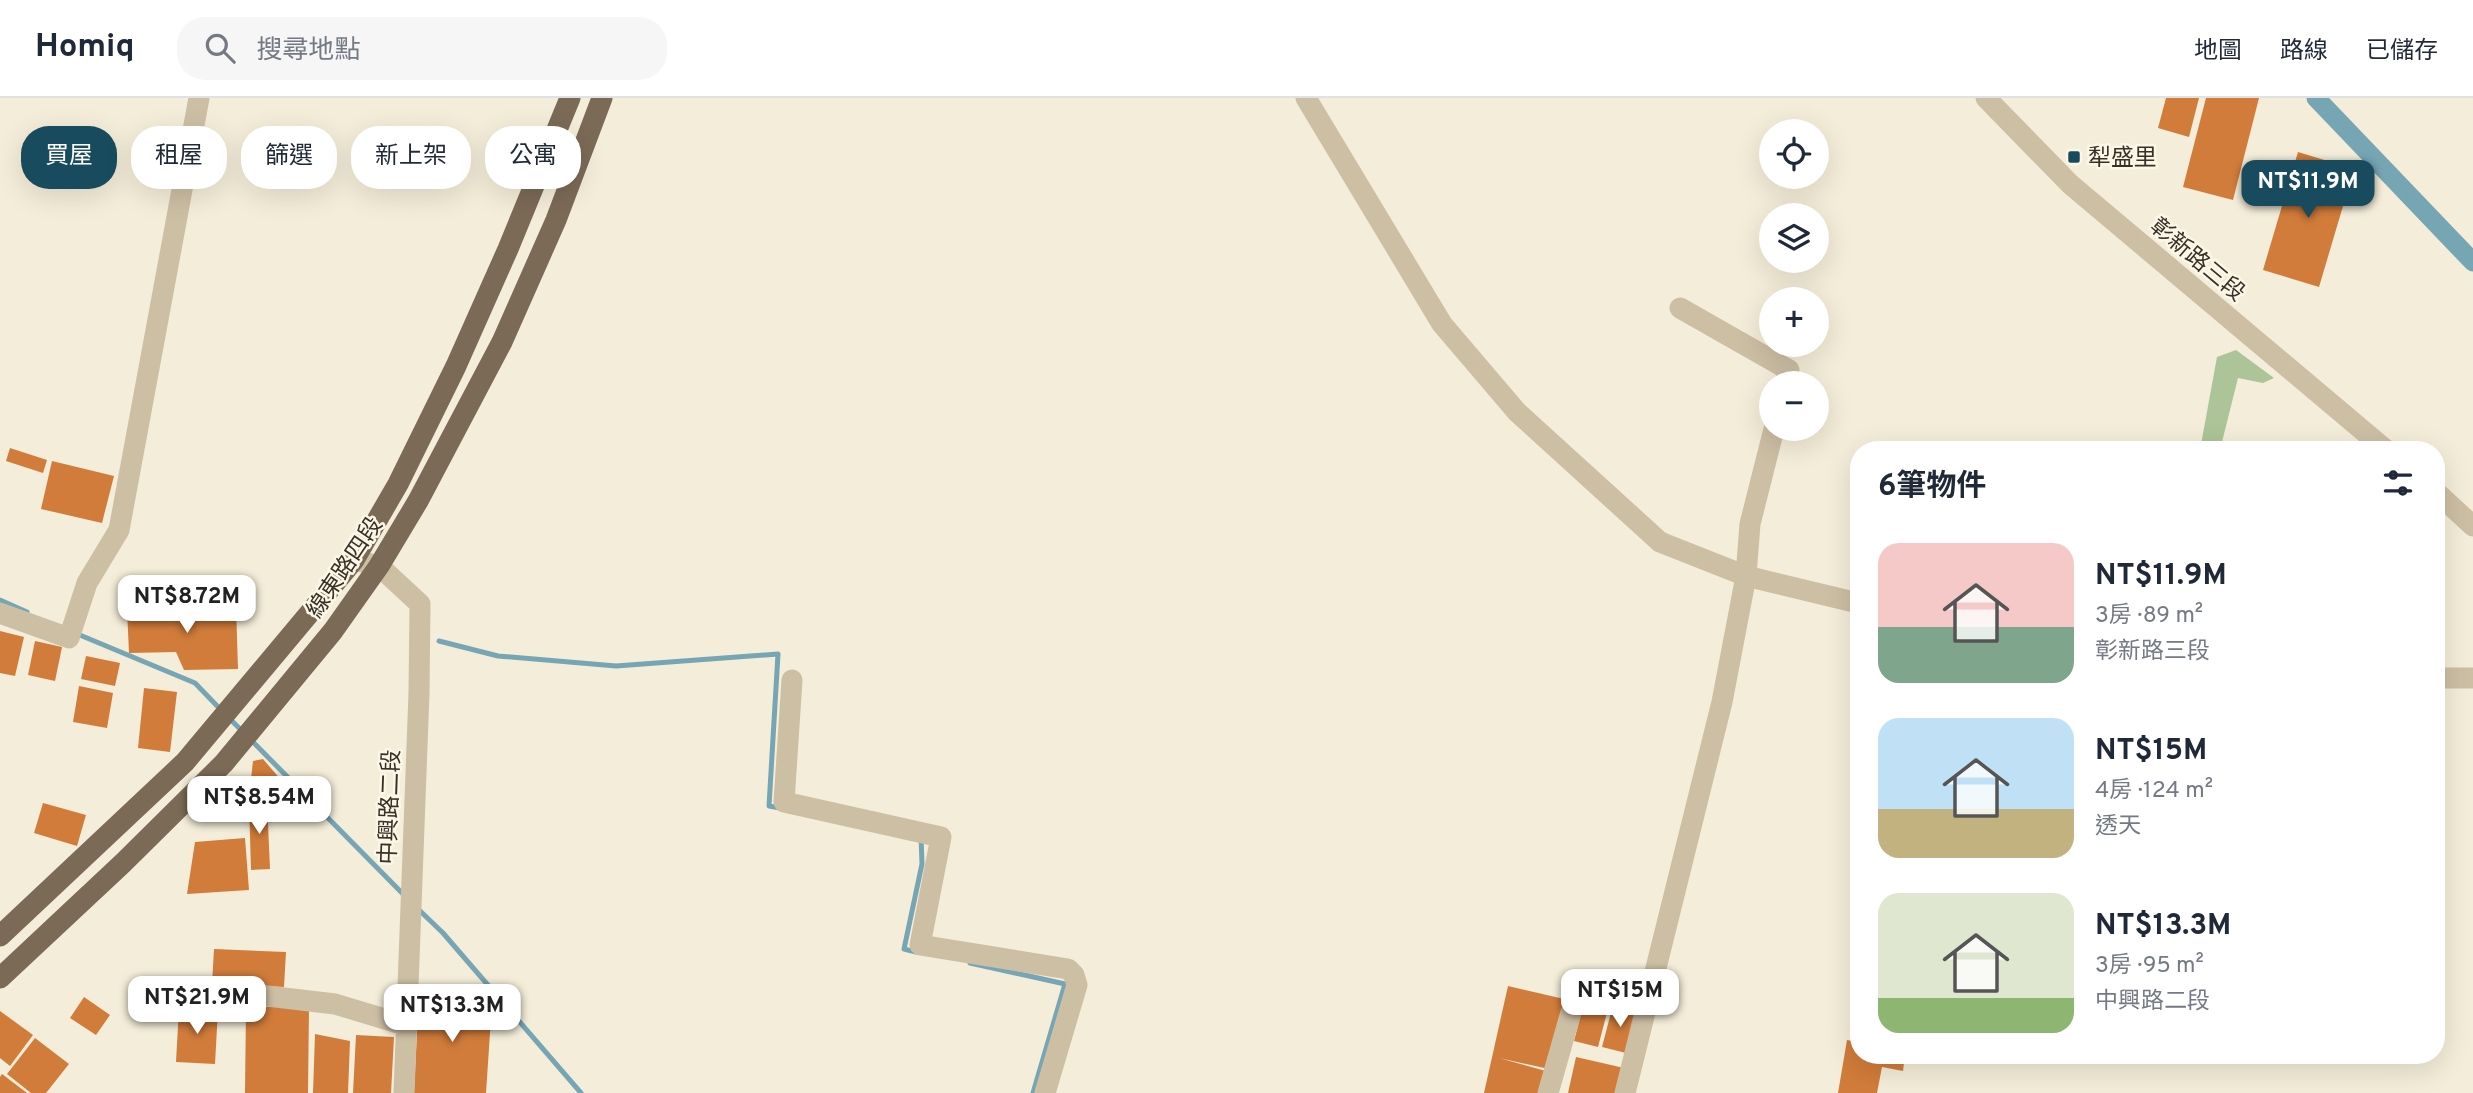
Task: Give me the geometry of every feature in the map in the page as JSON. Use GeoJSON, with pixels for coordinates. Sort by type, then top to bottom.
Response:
{"type":"FeatureCollection","features":[{"type":"Feature","properties":{"kind":"main road","name":"線東路四段"},"geometry":{"type":"LineString","coordinates":[[0,936],[185,762],[354,560],[398,484],[456,366],[570,98]]}},
{"type":"Feature","properties":{"kind":"main road","name":"線東路四段"},"geometry":{"type":"LineString","coordinates":[[0,978],[123,863],[224,763],[333,631],[379,566],[418,501],[502,342],[556,220],[602,98]]}},
{"type":"Feature","properties":{"kind":"street"},"geometry":{"type":"LineString","coordinates":[[0,613],[69,638],[87,583],[119,530],[199,98]]}},
{"type":"Feature","properties":{"kind":"street"},"geometry":{"type":"LineString","coordinates":[[1306,98],[1442,324],[1517,412],[1660,542],[1746,576],[1850,601]]}},
{"type":"Feature","properties":{"kind":"street","name":"彰新路三段"},"geometry":{"type":"LineString","coordinates":[[1986,98],[2070,184],[2375,441]]}},
{"type":"Feature","properties":{"kind":"street"},"geometry":{"type":"LineString","coordinates":[[1680,308],[1789,371]]}},
{"type":"Feature","properties":{"kind":"street"},"geometry":{"type":"LineString","coordinates":[[1625,1093],[1721,702],[1746,576],[1749,524],[1771,441]]}},
{"type":"Feature","properties":{"kind":"street"},"geometry":{"type":"LineString","coordinates":[[2445,500],[2473,526]]}},
{"type":"Feature","properties":{"kind":"street","name":"中興路二段"},"geometry":{"type":"LineString","coordinates":[[354,560],[379,566],[420,604],[404,1093]]}},
{"type":"Feature","properties":{"kind":"street"},"geometry":{"type":"LineString","coordinates":[[2445,678],[2473,678]]}},
{"type":"Feature","properties":{"kind":"street"},"geometry":{"type":"LineString","coordinates":[[792,680],[784,802],[941,837],[920,945],[1068,969],[1074,975],[1077,985],[1045,1093]]}},
{"type":"Feature","properties":{"kind":"street"},"geometry":{"type":"LineString","coordinates":[[177,995],[259,995],[335,1004],[408,1026]]}},
{"type":"Feature","properties":{"kind":"street"},"geometry":{"type":"LineString","coordinates":[[1548,1093],[1571,1012]]}},
{"type":"Feature","properties":{"kind":"green space"},"geometry":{"type":"Polygon","coordinates":[[[2236,350],[2274,378],[2263,383],[2238,378],[2222,441],[2202,441],[2217,357],[2236,350]]]}},
{"type":"Feature","properties":{"kind":"building"},"geometry":{"type":"Polygon","coordinates":[[[2166,98],[2199,98],[2189,137],[2158,128],[2166,98]]]}},
{"type":"Feature","properties":{"kind":"building"},"geometry":{"type":"Polygon","coordinates":[[[2206,98],[2259,98],[2233,200],[2183,187],[2206,98]]]}},
{"type":"Feature","properties":{"kind":"building"},"geometry":{"type":"Polygon","coordinates":[[[2298,152],[2354,169],[2319,287],[2263,270],[2298,152]]]}},
{"type":"Feature","properties":{"kind":"building"},"geometry":{"type":"Polygon","coordinates":[[[10,448],[47,460],[43,473],[6,461],[10,448]]]}},
{"type":"Feature","properties":{"kind":"building"},"geometry":{"type":"Polygon","coordinates":[[[52,461],[114,476],[102,523],[41,509],[52,461]]]}},
{"type":"Feature","properties":{"kind":"building"},"geometry":{"type":"Polygon","coordinates":[[[236,606],[238,669],[184,670],[176,652],[129,653],[127,609],[236,606]]]}},
{"type":"Feature","properties":{"kind":"building"},"geometry":{"type":"Polygon","coordinates":[[[0,631],[24,637],[15,676],[0,673],[0,631]]]}},
{"type":"Feature","properties":{"kind":"building"},"geometry":{"type":"Polygon","coordinates":[[[35,641],[62,647],[55,681],[28,675],[35,641]]]}},
{"type":"Feature","properties":{"kind":"building"},"geometry":{"type":"Polygon","coordinates":[[[86,656],[120,663],[115,686],[81,679],[86,656]]]}},
{"type":"Feature","properties":{"kind":"building"},"geometry":{"type":"Polygon","coordinates":[[[79,686],[113,693],[107,728],[73,722],[79,686]]]}},
{"type":"Feature","properties":{"kind":"building"},"geometry":{"type":"Polygon","coordinates":[[[144,688],[177,692],[170,752],[138,748],[144,688]]]}},
{"type":"Feature","properties":{"kind":"building"},"geometry":{"type":"Polygon","coordinates":[[[263,759],[288,788],[288,794],[249,797],[253,761],[263,759]]]}},
{"type":"Feature","properties":{"kind":"building"},"geometry":{"type":"Polygon","coordinates":[[[249,802],[267,802],[270,869],[251,870],[249,802]]]}},
{"type":"Feature","properties":{"kind":"building"},"geometry":{"type":"Polygon","coordinates":[[[43,803],[86,815],[77,846],[34,833],[43,803]]]}},
{"type":"Feature","properties":{"kind":"building"},"geometry":{"type":"Polygon","coordinates":[[[245,838],[249,890],[187,894],[195,842],[245,838]]]}},
{"type":"Feature","properties":{"kind":"building"},"geometry":{"type":"Polygon","coordinates":[[[214,949],[286,952],[284,987],[212,984],[214,949]]]}},
{"type":"Feature","properties":{"kind":"building"},"geometry":{"type":"Polygon","coordinates":[[[1508,986],[1564,999],[1549,1069],[1499,1058],[1546,1071],[1541,1093],[1484,1093],[1508,986]]]}},
{"type":"Feature","properties":{"kind":"building"},"geometry":{"type":"Polygon","coordinates":[[[419,993],[470,993],[491,1018],[486,1093],[414,1093],[419,993]]]}},
{"type":"Feature","properties":{"kind":"building"},"geometry":{"type":"Polygon","coordinates":[[[84,997],[110,1015],[96,1035],[70,1018],[84,997]]]}},
{"type":"Feature","properties":{"kind":"building"},"geometry":{"type":"Polygon","coordinates":[[[1585,999],[1609,1005],[1598,1047],[1574,1041],[1585,999]]]}},
{"type":"Feature","properties":{"kind":"building"},"geometry":{"type":"Polygon","coordinates":[[[1613,1005],[1637,1011],[1626,1053],[1602,1047],[1613,1005]]]}},
{"type":"Feature","properties":{"kind":"building"},"geometry":{"type":"Polygon","coordinates":[[[246,1007],[309,1007],[308,1093],[245,1093],[246,1007]]]}},
{"type":"Feature","properties":{"kind":"building"},"geometry":{"type":"Polygon","coordinates":[[[179,1008],[218,1010],[215,1064],[176,1062],[179,1008]]]}},
{"type":"Feature","properties":{"kind":"building"},"geometry":{"type":"Polygon","coordinates":[[[0,1011],[33,1035],[10,1066],[0,1058],[0,1011]]]}},
{"type":"Feature","properties":{"kind":"building"},"geometry":{"type":"Polygon","coordinates":[[[315,1034],[350,1041],[348,1093],[313,1093],[315,1034]]]}},
{"type":"Feature","properties":{"kind":"building"},"geometry":{"type":"Polygon","coordinates":[[[356,1035],[394,1037],[391,1093],[353,1093],[356,1035]]]}},
{"type":"Feature","properties":{"kind":"building"},"geometry":{"type":"Polygon","coordinates":[[[35,1038],[69,1064],[46,1093],[31,1093],[7,1074],[35,1038]]]}},
{"type":"Feature","properties":{"kind":"building"},"geometry":{"type":"Polygon","coordinates":[[[1847,1040],[1850,1041],[1850,1064],[1904,1064],[1903,1071],[1882,1067],[1877,1093],[1838,1093],[1847,1040]]]}},
{"type":"Feature","properties":{"kind":"building"},"geometry":{"type":"Polygon","coordinates":[[[1576,1057],[1624,1068],[1618,1093],[1568,1093],[1576,1057]]]}},
{"type":"Feature","properties":{"kind":"building"},"geometry":{"type":"Polygon","coordinates":[[[2,1074],[27,1093],[0,1093],[2,1074]]]}},
{"type":"Feature","properties":{"kind":"waterway"},"geometry":{"type":"LineString","coordinates":[[2316,98],[2473,262]]}},
{"type":"Feature","properties":{"kind":"waterway"},"geometry":{"type":"LineString","coordinates":[[0,600],[27,612]]}},
{"type":"Feature","properties":{"kind":"waterway"},"geometry":{"type":"LineString","coordinates":[[75,633],[195,683],[222,711]]}},
{"type":"Feature","properties":{"kind":"waterway"},"geometry":{"type":"LineString","coordinates":[[439,641],[498,656],[616,666],[778,654],[769,806],[780,808]]}},
{"type":"Feature","properties":{"kind":"waterway"},"geometry":{"type":"LineString","coordinates":[[229,718],[244,733]]}},
{"type":"Feature","properties":{"kind":"waterway"},"geometry":{"type":"LineString","coordinates":[[251,740],[404,895]]}},
{"type":"Feature","properties":{"kind":"waterway"},"geometry":{"type":"LineString","coordinates":[[916,952],[904,949],[922,864],[921,836]]}},
{"type":"Feature","properties":{"kind":"waterway"},"geometry":{"type":"LineString","coordinates":[[416,907],[443,933],[581,1093]]}},
{"type":"Feature","properties":{"kind":"waterway"},"geometry":{"type":"LineString","coordinates":[[970,963],[1065,984],[1033,1093]]}},
{"type":"Feature","properties":{"kind":"place","name":"犁盛里"},"geometry":{"type":"Point","coordinates":[2074,157]}}]}
